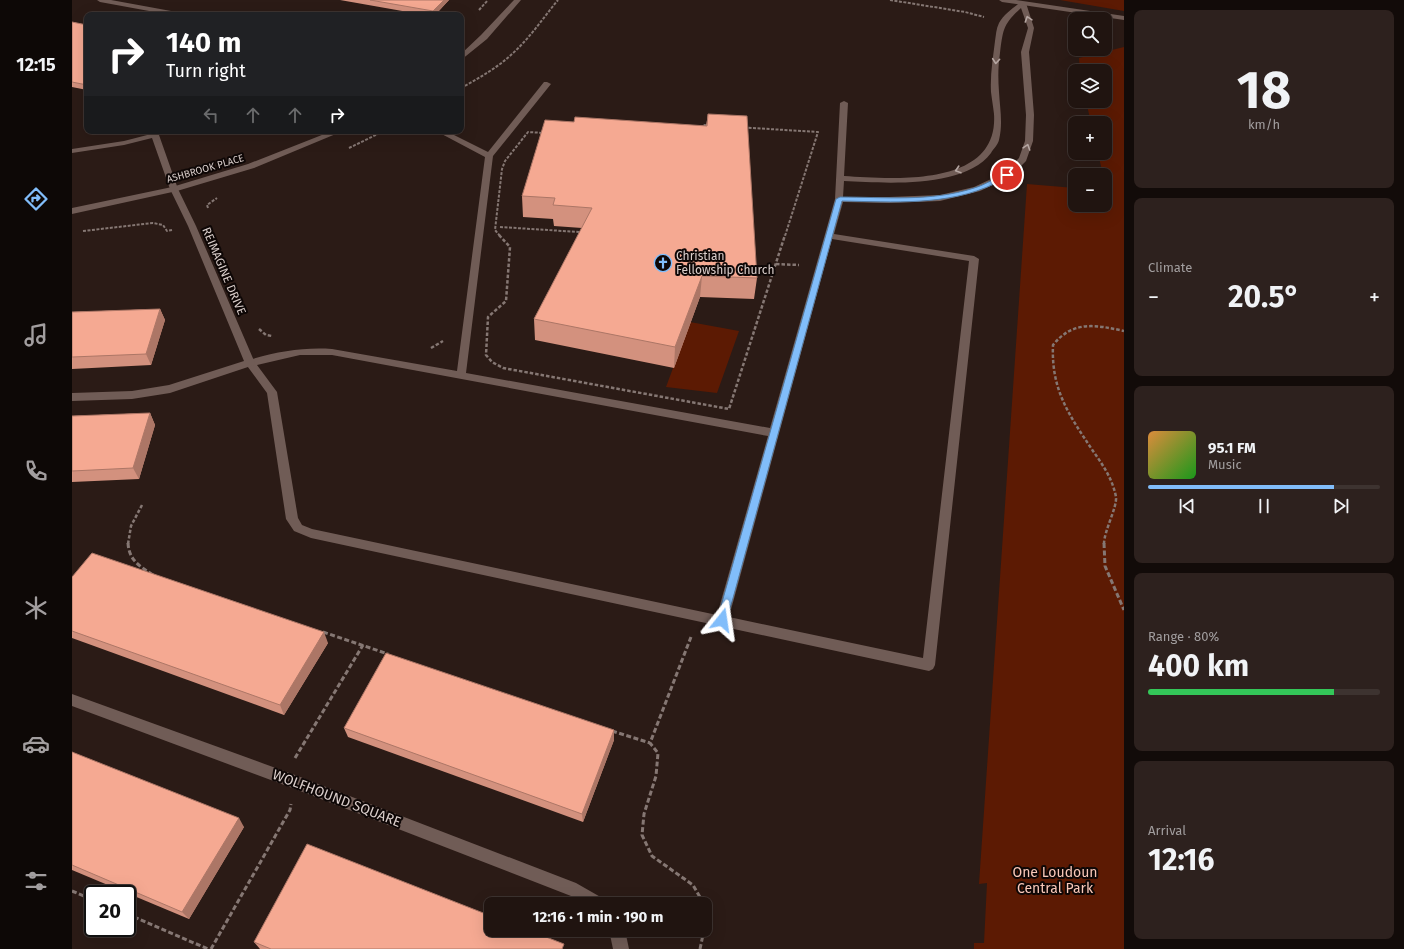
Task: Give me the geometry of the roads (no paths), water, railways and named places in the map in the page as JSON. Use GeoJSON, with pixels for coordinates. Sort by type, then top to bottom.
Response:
{"type":"FeatureCollection","features":[{"type":"Feature","properties":{"kind":"street"},"geometry":{"type":"LineString","coordinates":[[100,0],[166,12]]}},
{"type":"Feature","properties":{"kind":"street"},"geometry":{"type":"LineString","coordinates":[[464,55],[484,37],[518,0]]}},
{"type":"Feature","properties":{"kind":"street"},"geometry":{"type":"LineString","coordinates":[[1002,0],[1124,18]]}},
{"type":"Feature","properties":{"kind":"street"},"geometry":{"type":"LineString","coordinates":[[840,178],[889,181],[930,178],[962,170],[986,156],[997,137],[998,119],[995,94],[995,71],[997,47],[1002,24],[1023,3]]}},
{"type":"Feature","properties":{"kind":"street"},"geometry":{"type":"LineString","coordinates":[[840,199],[890,200],[940,198],[977,189],[1007,175],[1023,159],[1029,140],[1030,115],[1025,52],[1031,28],[1023,3]]}},
{"type":"Feature","properties":{"kind":"street"},"geometry":{"type":"LineString","coordinates":[[461,376],[489,156],[547,84]]}},
{"type":"Feature","properties":{"kind":"street"},"geometry":{"type":"LineString","coordinates":[[722,620],[840,199],[844,103]]}},
{"type":"Feature","properties":{"kind":"street","name":"ASHBROOK PLACE"},"geometry":{"type":"LineString","coordinates":[[72,210],[174,189],[251,166],[331,134]]}},
{"type":"Feature","properties":{"kind":"street"},"geometry":{"type":"LineString","coordinates":[[446,134],[489,156]]}},
{"type":"Feature","properties":{"kind":"street","name":"REIMAGINE DRIVE"},"geometry":{"type":"LineString","coordinates":[[72,151],[124,143],[155,135],[174,189],[192,226],[250,363],[272,392],[292,519],[298,528],[319,535],[929,665],[974,259],[829,236]]}},
{"type":"Feature","properties":{"kind":"street"},"geometry":{"type":"LineString","coordinates":[[72,397],[132,395],[170,389],[250,363],[290,352],[311,350],[332,352],[774,433]]}},
{"type":"Feature","properties":{"kind":"street","name":"WOLFHOUND SQUARE"},"geometry":{"type":"LineString","coordinates":[[72,700],[287,779],[569,887],[587,897]]}},
{"type":"Feature","properties":{"kind":"street"},"geometry":{"type":"LineString","coordinates":[[618,937],[621,949]]}},
{"type":"Feature","properties":{"kind":"place","name":"Christian Fellowship Church"},"geometry":{"type":"Point","coordinates":[663,263]}},
{"type":"Feature","properties":{"kind":"park label","name":"One Loudoun Central Park"},"geometry":{"type":"Point","coordinates":[1055,880]}}]}
